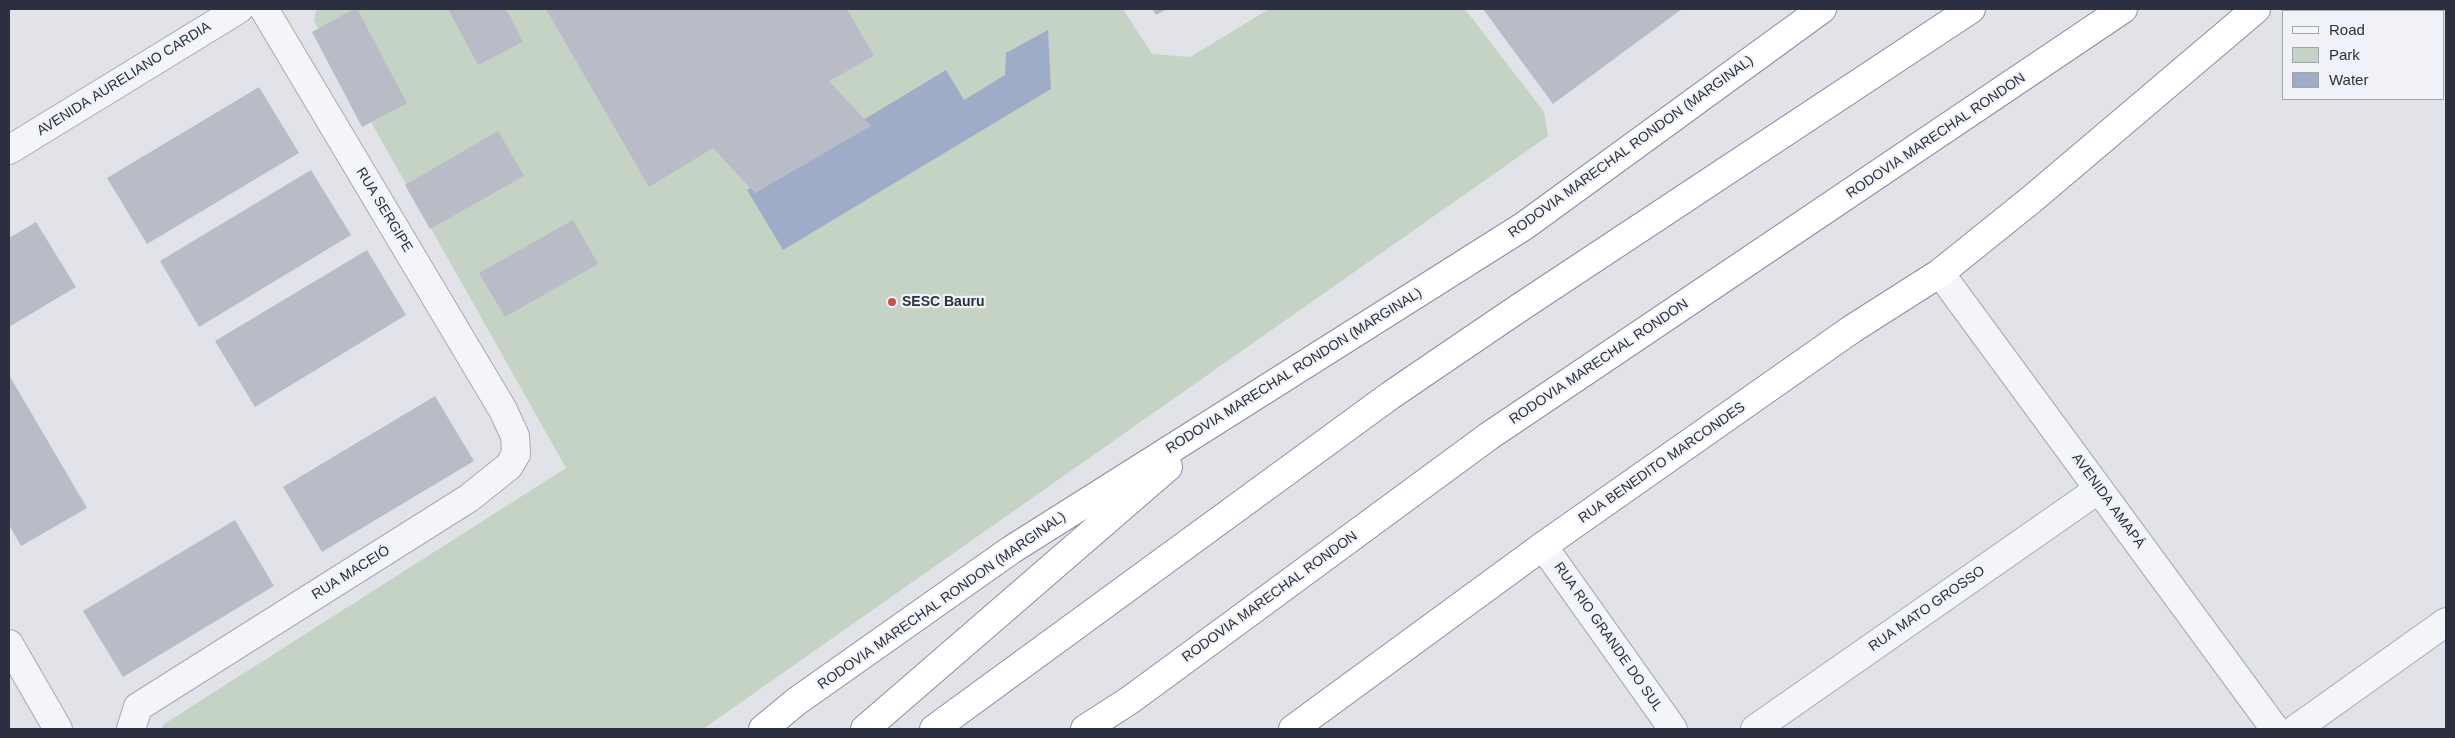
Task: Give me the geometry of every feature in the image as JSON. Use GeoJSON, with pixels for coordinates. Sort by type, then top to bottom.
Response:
{"type":"FeatureCollection","features":[{"type":"Feature","properties":{"kind":"highway","name":"RODOVIA MARECHAL RONDON (MARGINAL)"},"geometry":{"type":"LineString","coordinates":[[763,729],[797,702],[1012,550],[1524,226],[1822,9]]}},
{"type":"Feature","properties":{"kind":"highway"},"geometry":{"type":"LineString","coordinates":[[934,729],[1391,395],[1516,310],[1971,9]]}},
{"type":"Feature","properties":{"kind":"highway","name":"RODOVIA MARECHAL RONDON"},"geometry":{"type":"LineString","coordinates":[[1085,729],[1130,700],[1490,436],[2124,9]]}},
{"type":"Feature","properties":{"kind":"highway","name":"RUA BENEDITO MARCONDES"},"geometry":{"type":"LineString","coordinates":[[1293,729],[1543,546],[1852,330],[1940,273],[2032,199],[2256,9]]}},
{"type":"Feature","properties":{"kind":"highway"},"geometry":{"type":"LineString","coordinates":[[865,729],[1238,407]]}},
{"type":"Feature","properties":{"kind":"street","name":"AVENIDA AURELIANO CARDIA"},"geometry":{"type":"LineString","coordinates":[[9,150],[239,9]]}},
{"type":"Feature","properties":{"kind":"street","name":"RUA SERGIPE"},"geometry":{"type":"LineString","coordinates":[[264,9],[503,410]]}},
{"type":"Feature","properties":{"kind":"street","name":"AVENIDA AMAPÁ"},"geometry":{"type":"LineString","coordinates":[[1940,273],[2275,729]]}},
{"type":"Feature","properties":{"kind":"street","name":"RUA MACEIÓ"},"geometry":{"type":"LineString","coordinates":[[134,718],[470,498],[509,466],[516,454],[515,436],[503,410]]}},
{"type":"Feature","properties":{"kind":"street","name":"RUA MATO GROSSO"},"geometry":{"type":"LineString","coordinates":[[1755,729],[2100,489]]}},
{"type":"Feature","properties":{"kind":"street","name":"RUA RIO GRANDE DO SUL"},"geometry":{"type":"LineString","coordinates":[[1543,546],[1673,729]]}},
{"type":"Feature","properties":{"kind":"street"},"geometry":{"type":"LineString","coordinates":[[2296,729],[2446,622]]}},
{"type":"Feature","properties":{"kind":"street"},"geometry":{"type":"LineString","coordinates":[[9,644],[58,729]]}},
{"type":"Feature","properties":{"kind":"green space","name":"SESC Bauru"},"geometry":{"type":"Polygon","coordinates":[[[316,9],[1123,9],[1152,54],[1190,57],[1269,9],[1465,9],[1544,112],[1548,136],[703,729],[161,729],[164,724],[566,468],[314,21],[316,9]]]}},
{"type":"Feature","properties":{"kind":"water"},"geometry":{"type":"Polygon","coordinates":[[[1048,30],[1051,89],[783,250],[747,190],[946,70],[964,100],[1005,75],[1006,53],[1048,30]]]}},
{"type":"Feature","properties":{"kind":"building"},"geometry":{"type":"Polygon","coordinates":[[[357,9],[407,103],[362,127],[312,32],[357,9]]]}},
{"type":"Feature","properties":{"kind":"building"},"geometry":{"type":"Polygon","coordinates":[[[448,9],[506,9],[523,42],[478,65],[448,9]]]}},
{"type":"Feature","properties":{"kind":"building"},"geometry":{"type":"Polygon","coordinates":[[[546,9],[847,9],[874,56],[829,81],[871,126],[755,193],[713,148],[649,187],[546,9]]]}},
{"type":"Feature","properties":{"kind":"building"},"geometry":{"type":"Polygon","coordinates":[[[1152,9],[1167,9],[1156,15],[1152,9]]]}},
{"type":"Feature","properties":{"kind":"building"},"geometry":{"type":"Polygon","coordinates":[[[1483,9],[1682,9],[1553,104],[1483,9]]]}},
{"type":"Feature","properties":{"kind":"building"},"geometry":{"type":"Polygon","coordinates":[[[259,87],[299,153],[147,244],[107,178],[259,87]]]}},
{"type":"Feature","properties":{"kind":"building"},"geometry":{"type":"Polygon","coordinates":[[[498,131],[524,176],[430,229],[405,185],[498,131]]]}},
{"type":"Feature","properties":{"kind":"building"},"geometry":{"type":"Polygon","coordinates":[[[311,170],[351,235],[199,327],[160,261],[311,170]]]}},
{"type":"Feature","properties":{"kind":"building"},"geometry":{"type":"Polygon","coordinates":[[[573,220],[598,264],[505,317],[479,273],[573,220]]]}},
{"type":"Feature","properties":{"kind":"building"},"geometry":{"type":"Polygon","coordinates":[[[36,222],[76,287],[9,327],[9,238],[36,222]]]}},
{"type":"Feature","properties":{"kind":"building"},"geometry":{"type":"Polygon","coordinates":[[[367,250],[406,315],[255,407],[215,341],[367,250]]]}},
{"type":"Feature","properties":{"kind":"building"},"geometry":{"type":"Polygon","coordinates":[[[9,375],[87,508],[21,546],[9,525],[9,375]]]}},
{"type":"Feature","properties":{"kind":"building"},"geometry":{"type":"Polygon","coordinates":[[[435,396],[474,461],[322,552],[283,487],[435,396]]]}},
{"type":"Feature","properties":{"kind":"building"},"geometry":{"type":"Polygon","coordinates":[[[235,520],[274,586],[123,677],[83,611],[235,520]]]}},
{"type":"Feature","properties":{"kind":"place","name":"SESC Bauru"},"geometry":{"type":"Point","coordinates":[892,302]}}]}
